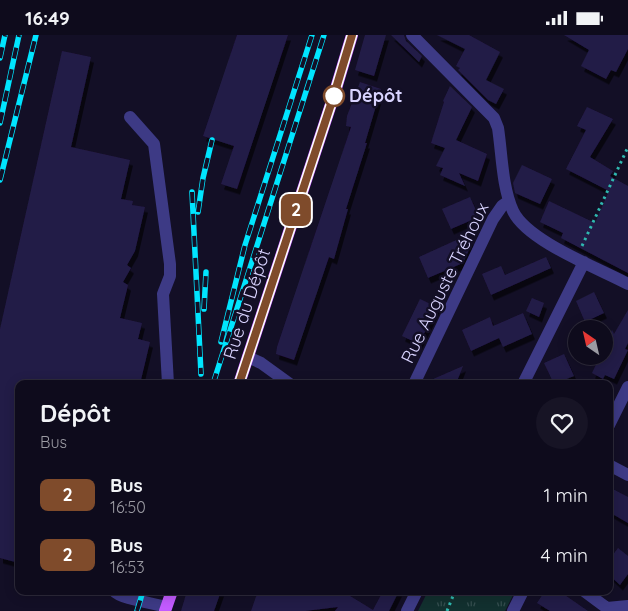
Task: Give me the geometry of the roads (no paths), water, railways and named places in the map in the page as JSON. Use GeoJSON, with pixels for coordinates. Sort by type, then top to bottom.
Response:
{"type":"FeatureCollection","features":[{"type":"Feature","properties":{"kind":"main road","name":"Rue du Dépôt"},"geometry":{"type":"LineString","coordinates":[[240,380],[352,35]]}},
{"type":"Feature","properties":{"kind":"main road"},"geometry":{"type":"LineString","coordinates":[[166,609],[171,595]]}},
{"type":"Feature","properties":{"kind":"street"},"geometry":{"type":"LineString","coordinates":[[412,35],[494,118],[498,128],[509,201],[514,213],[523,225],[548,243],[628,284]]}},
{"type":"Feature","properties":{"kind":"street"},"geometry":{"type":"LineString","coordinates":[[130,117],[154,144],[170,264],[170,277],[163,293],[168,380]]}},
{"type":"Feature","properties":{"kind":"street","name":"Rue Auguste Tréhoux"},"geometry":{"type":"LineString","coordinates":[[416,380],[493,219],[502,206],[509,201]]}},
{"type":"Feature","properties":{"kind":"street"},"geometry":{"type":"LineString","coordinates":[[524,380],[580,260]]}},
{"type":"Feature","properties":{"kind":"street"},"geometry":{"type":"LineString","coordinates":[[248,357],[261,363],[284,380]]}},
{"type":"Feature","properties":{"kind":"street"},"geometry":{"type":"LineString","coordinates":[[613,417],[628,387]]}},
{"type":"Feature","properties":{"kind":"street"},"geometry":{"type":"LineString","coordinates":[[613,467],[628,475]]}},
{"type":"Feature","properties":{"kind":"street"},"geometry":{"type":"LineString","coordinates":[[120,595],[131,600],[141,599],[166,609]]}},
{"type":"Feature","properties":{"kind":"street"},"geometry":{"type":"LineString","coordinates":[[407,611],[415,595]]}},
{"type":"Feature","properties":{"kind":"street"},"geometry":{"type":"LineString","coordinates":[[513,611],[521,595]]}},
{"type":"Feature","properties":{"kind":"street"},"geometry":{"type":"LineString","coordinates":[[589,595],[607,608],[625,608]]}},
{"type":"Feature","properties":{"kind":"railway"},"geometry":{"type":"LineString","coordinates":[[0,58],[5,35]]}},
{"type":"Feature","properties":{"kind":"railway"},"geometry":{"type":"LineString","coordinates":[[0,123],[19,35]]}},
{"type":"Feature","properties":{"kind":"railway"},"geometry":{"type":"LineString","coordinates":[[0,180],[36,35]]}},
{"type":"Feature","properties":{"kind":"railway"},"geometry":{"type":"LineString","coordinates":[[221,342],[245,245],[312,35]]}},
{"type":"Feature","properties":{"kind":"railway"},"geometry":{"type":"LineString","coordinates":[[214,380],[324,35]]}},
{"type":"Feature","properties":{"kind":"railway"},"geometry":{"type":"LineString","coordinates":[[198,212],[203,178],[212,140]]}},
{"type":"Feature","properties":{"kind":"railway"},"geometry":{"type":"LineString","coordinates":[[192,192],[201,374]]}},
{"type":"Feature","properties":{"kind":"railway"},"geometry":{"type":"LineString","coordinates":[[204,309],[206,272]]}},
{"type":"Feature","properties":{"kind":"railway"},"geometry":{"type":"LineString","coordinates":[[137,611],[142,595]]}},
{"type":"Feature","properties":{"kind":"place","name":"Dépôt"},"geometry":{"type":"Point","coordinates":[334,96]}}]}
